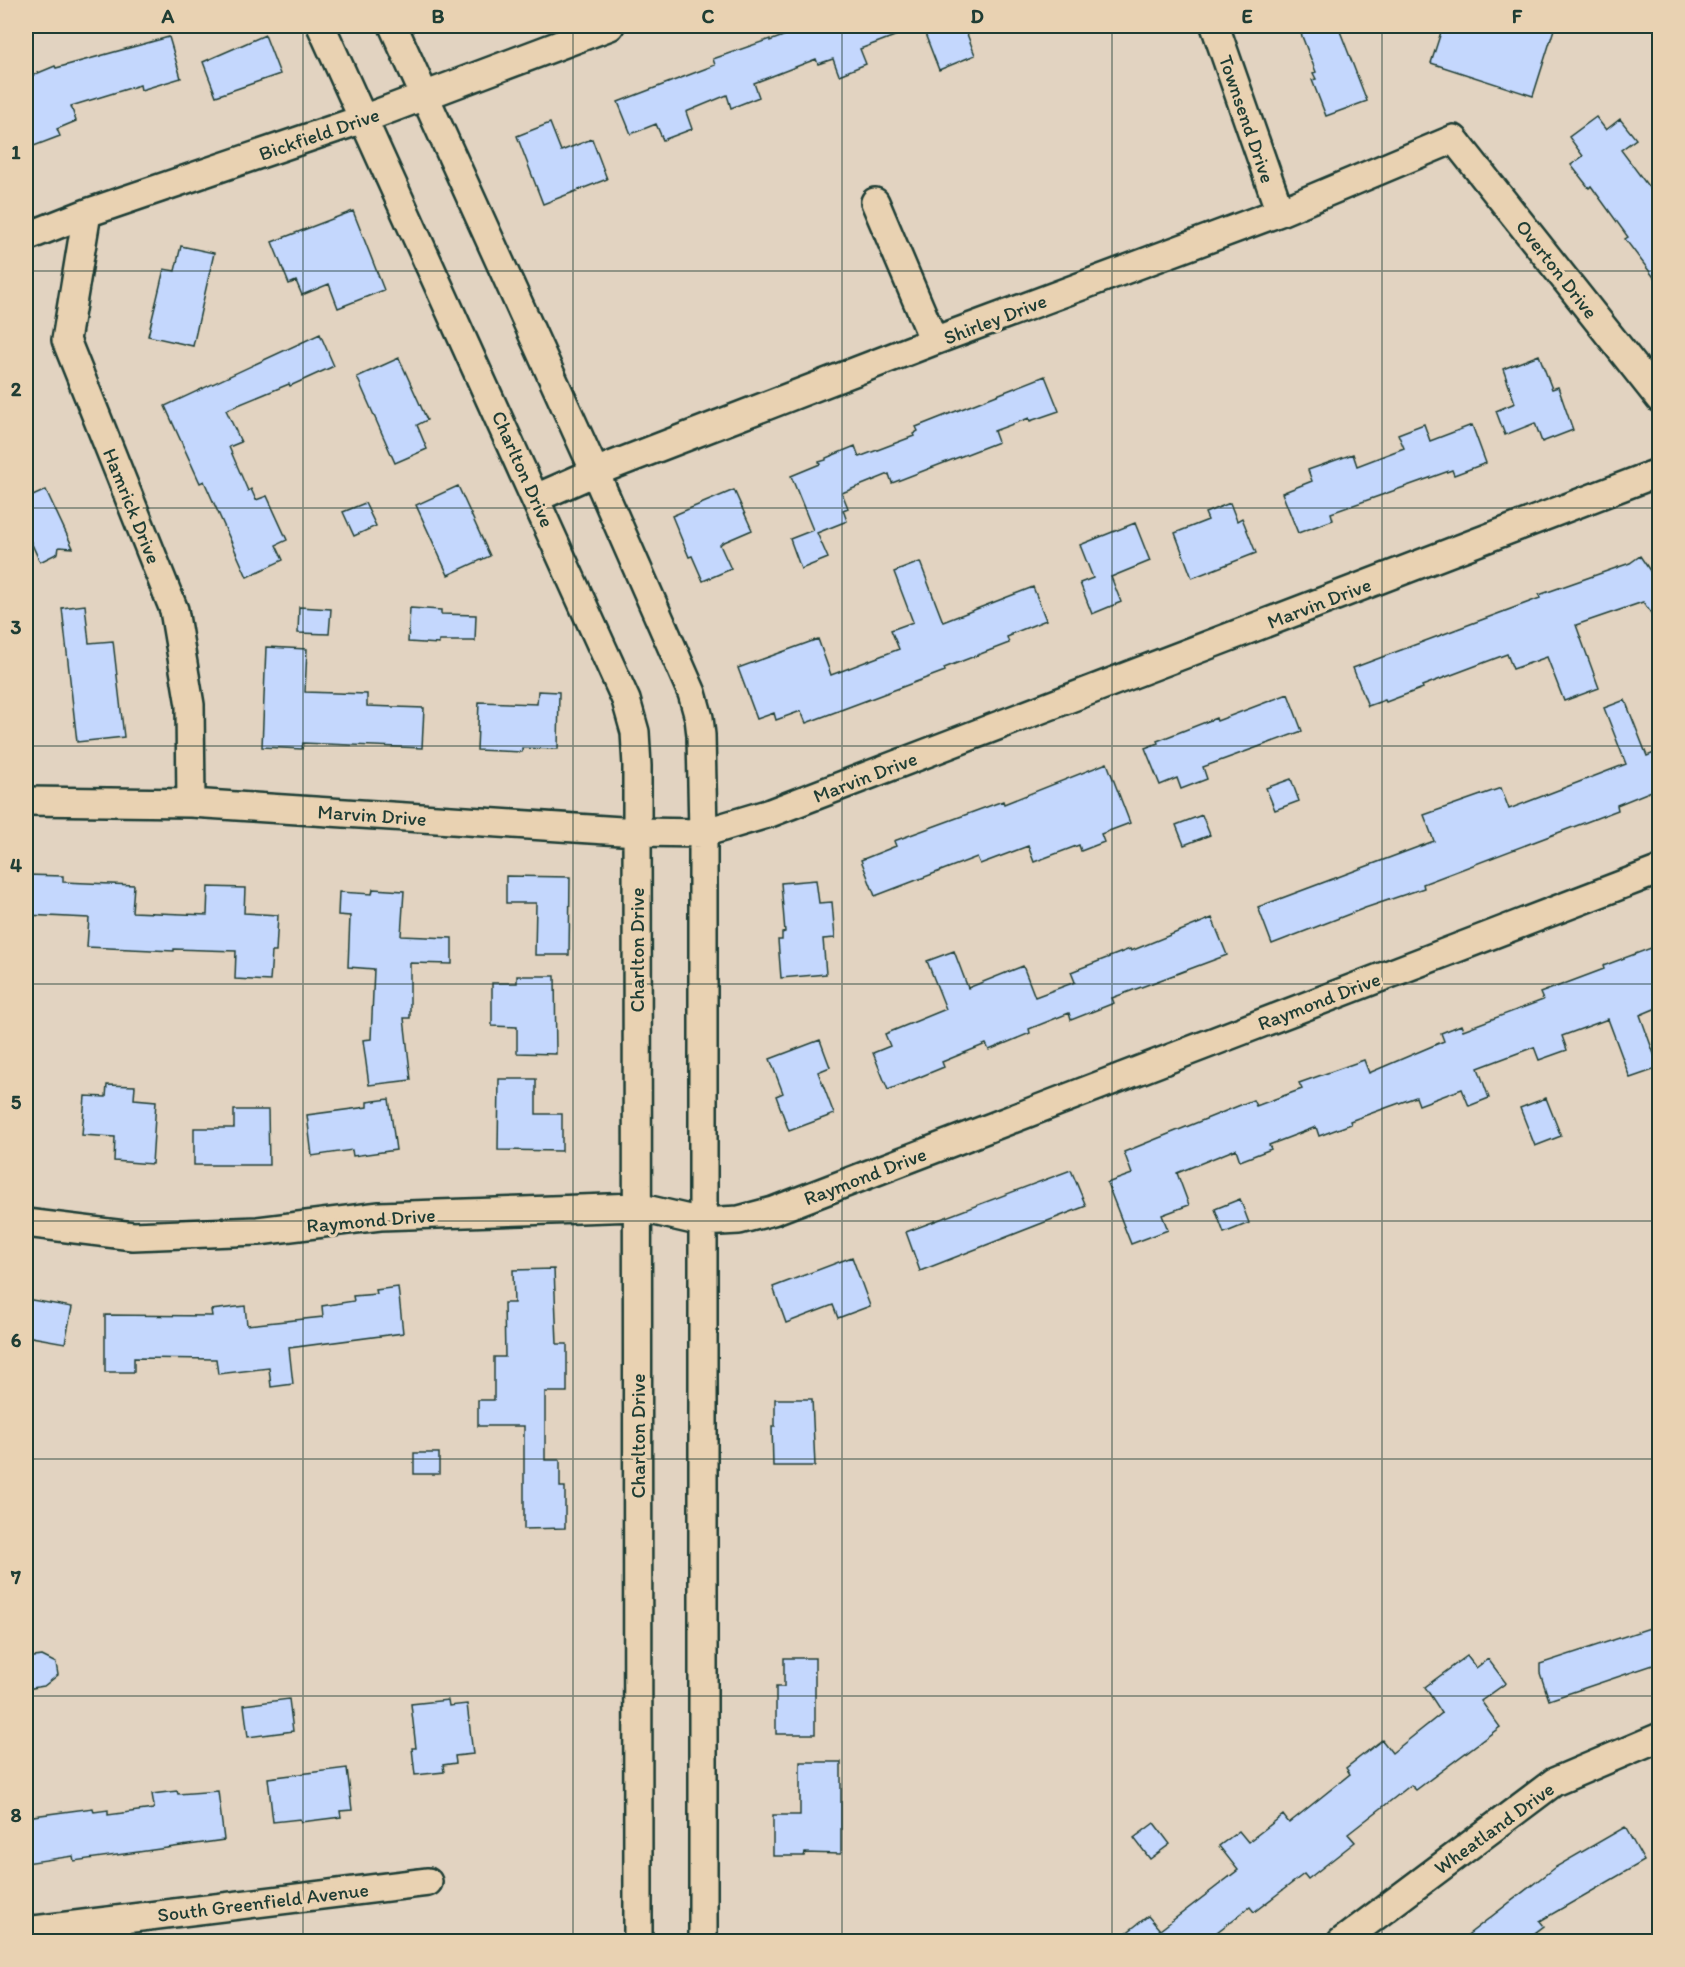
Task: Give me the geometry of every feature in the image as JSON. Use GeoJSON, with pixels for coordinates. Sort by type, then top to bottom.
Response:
{"type":"FeatureCollection","features":[{"type":"Feature","properties":{"kind":"street","name":"Charlton Drive"},"geometry":{"type":"LineString","coordinates":[[321,26],[536,498],[632,716],[637,751],[638,1941]]}},
{"type":"Feature","properties":{"kind":"street"},"geometry":{"type":"LineString","coordinates":[[393,26],[595,472],[696,704],[701,735],[703,834],[703,1941]]}},
{"type":"Feature","properties":{"kind":"street","name":"Bickfield Drive"},"geometry":{"type":"LineString","coordinates":[[26,237],[87,213],[363,119],[610,26]]}},
{"type":"Feature","properties":{"kind":"street","name":"Townsend Drive"},"geometry":{"type":"LineString","coordinates":[[1215,26],[1280,212]]}},
{"type":"Feature","properties":{"kind":"street","name":"Shirley Drive"},"geometry":{"type":"LineString","coordinates":[[536,498],[595,472],[1280,212],[1454,139]]}},
{"type":"Feature","properties":{"kind":"street","name":"Overton Drive"},"geometry":{"type":"LineString","coordinates":[[1454,139],[1659,399]]}},
{"type":"Feature","properties":{"kind":"street"},"geometry":{"type":"LineString","coordinates":[[875,202],[934,342]]}},
{"type":"Feature","properties":{"kind":"street","name":"Hamrick Drive"},"geometry":{"type":"LineString","coordinates":[[87,213],[66,340],[174,610],[190,705],[191,804]]}},
{"type":"Feature","properties":{"kind":"street","name":"Marvin Drive"},"geometry":{"type":"LineString","coordinates":[[26,801],[191,804],[637,832],[703,834],[770,813],[1659,472]]}},
{"type":"Feature","properties":{"kind":"street","name":"Raymond Drive"},"geometry":{"type":"LineString","coordinates":[[26,1223],[133,1236],[258,1231],[380,1216],[637,1207],[702,1222],[738,1220],[773,1211],[1659,870]]}},
{"type":"Feature","properties":{"kind":"street","name":"Wheatland Drive"},"geometry":{"type":"LineString","coordinates":[[1341,1941],[1554,1782],[1659,1737]]}},
{"type":"Feature","properties":{"kind":"street","name":"South Greenfield Avenue"},"geometry":{"type":"LineString","coordinates":[[26,1931],[428,1882]]}},
{"type":"Feature","properties":{"kind":"building"},"geometry":{"type":"Polygon","coordinates":[[[810,26],[915,26],[916,28],[860,49],[866,64],[839,75],[833,59],[818,64],[816,59],[754,83],[759,97],[731,108],[727,95],[686,112],[692,129],[663,140],[656,124],[631,134],[618,102],[715,65],[713,59],[810,26]]]}},
{"type":"Feature","properties":{"kind":"building"},"geometry":{"type":"Polygon","coordinates":[[[922,26],[964,26],[975,55],[939,70],[922,26]]]}},
{"type":"Feature","properties":{"kind":"building"},"geometry":{"type":"Polygon","coordinates":[[[1298,26],[1338,26],[1367,101],[1326,116],[1312,80],[1316,79],[1313,73],[1316,72],[1298,26]]]}},
{"type":"Feature","properties":{"kind":"building"},"geometry":{"type":"Polygon","coordinates":[[[1443,26],[1555,26],[1533,96],[1431,63],[1443,26]]]}},
{"type":"Feature","properties":{"kind":"building"},"geometry":{"type":"Polygon","coordinates":[[[265,35],[280,74],[216,96],[203,62],[265,35]]]}},
{"type":"Feature","properties":{"kind":"building"},"geometry":{"type":"Polygon","coordinates":[[[169,37],[181,78],[141,90],[140,85],[71,106],[76,121],[57,129],[60,136],[26,149],[26,78],[55,66],[56,68],[169,37]]]}},
{"type":"Feature","properties":{"kind":"building"},"geometry":{"type":"Polygon","coordinates":[[[1596,117],[1606,130],[1620,119],[1636,139],[1621,150],[1659,201],[1659,284],[1625,239],[1628,237],[1591,186],[1589,188],[1571,165],[1583,156],[1569,137],[1596,117]]]}},
{"type":"Feature","properties":{"kind":"building"},"geometry":{"type":"Polygon","coordinates":[[[550,123],[561,151],[592,139],[607,179],[543,204],[517,136],[550,123]]]}},
{"type":"Feature","properties":{"kind":"building"},"geometry":{"type":"Polygon","coordinates":[[[353,211],[384,290],[338,308],[329,284],[302,295],[296,281],[289,284],[272,242],[353,211]]]}},
{"type":"Feature","properties":{"kind":"building"},"geometry":{"type":"Polygon","coordinates":[[[181,246],[214,253],[193,346],[148,336],[164,269],[175,271],[181,246]]]}},
{"type":"Feature","properties":{"kind":"building"},"geometry":{"type":"Polygon","coordinates":[[[320,334],[334,366],[290,386],[289,384],[226,410],[241,442],[229,447],[248,491],[251,489],[256,500],[267,496],[287,540],[276,545],[283,560],[247,577],[204,481],[200,483],[165,406],[320,334]]]}},
{"type":"Feature","properties":{"kind":"building"},"geometry":{"type":"Polygon","coordinates":[[[1539,355],[1552,389],[1558,387],[1573,430],[1542,442],[1535,423],[1505,435],[1496,411],[1515,403],[1503,369],[1539,355]]]}},
{"type":"Feature","properties":{"kind":"building"},"geometry":{"type":"Polygon","coordinates":[[[399,358],[427,420],[417,425],[427,449],[395,463],[357,377],[399,358]]]}},
{"type":"Feature","properties":{"kind":"building"},"geometry":{"type":"Polygon","coordinates":[[[1045,376],[1059,411],[1030,421],[1029,418],[994,431],[998,442],[892,483],[889,474],[842,493],[848,508],[843,510],[847,521],[817,533],[828,558],[801,569],[790,539],[813,530],[791,476],[855,446],[859,457],[914,436],[913,434],[918,431],[916,427],[1045,376]]]}},
{"type":"Feature","properties":{"kind":"building"},"geometry":{"type":"Polygon","coordinates":[[[1424,424],[1430,441],[1472,425],[1486,463],[1454,475],[1452,470],[1331,513],[1333,520],[1298,533],[1282,493],[1312,481],[1308,470],[1353,454],[1357,466],[1404,448],[1398,434],[1424,424]]]}},
{"type":"Feature","properties":{"kind":"building"},"geometry":{"type":"Polygon","coordinates":[[[458,486],[490,556],[448,575],[416,505],[458,486]]]}},
{"type":"Feature","properties":{"kind":"building"},"geometry":{"type":"Polygon","coordinates":[[[46,490],[73,548],[59,547],[58,553],[40,562],[26,531],[26,499],[46,490]]]}},
{"type":"Feature","properties":{"kind":"building"},"geometry":{"type":"Polygon","coordinates":[[[734,490],[752,530],[720,545],[731,569],[703,581],[692,556],[689,557],[672,516],[734,490]]]}},
{"type":"Feature","properties":{"kind":"building"},"geometry":{"type":"Polygon","coordinates":[[[365,503],[376,526],[354,536],[343,512],[365,503]]]}},
{"type":"Feature","properties":{"kind":"building"},"geometry":{"type":"Polygon","coordinates":[[[1230,503],[1237,521],[1242,518],[1256,553],[1192,578],[1175,533],[1208,520],[1205,513],[1230,503]]]}},
{"type":"Feature","properties":{"kind":"building"},"geometry":{"type":"Polygon","coordinates":[[[1135,523],[1150,561],[1111,577],[1121,602],[1092,614],[1080,583],[1093,578],[1080,545],[1135,523]]]}},
{"type":"Feature","properties":{"kind":"building"},"geometry":{"type":"Polygon","coordinates":[[[1640,556],[1659,584],[1659,624],[1643,602],[1576,625],[1599,688],[1564,701],[1547,657],[1513,669],[1507,654],[1386,702],[1385,700],[1368,706],[1353,668],[1540,598],[1539,595],[1630,563],[1640,556]]]}},
{"type":"Feature","properties":{"kind":"building"},"geometry":{"type":"Polygon","coordinates":[[[920,562],[943,622],[1033,587],[1046,620],[1011,634],[1007,637],[1009,643],[944,668],[945,671],[806,723],[801,711],[776,720],[774,713],[757,719],[738,668],[818,639],[831,675],[899,649],[891,630],[913,622],[894,572],[920,562]]]}},
{"type":"Feature","properties":{"kind":"building"},"geometry":{"type":"Polygon","coordinates":[[[85,605],[89,643],[113,641],[124,737],[77,742],[62,608],[85,605]]]}},
{"type":"Feature","properties":{"kind":"building"},"geometry":{"type":"Polygon","coordinates":[[[299,607],[331,609],[329,634],[298,633],[299,607]]]}},
{"type":"Feature","properties":{"kind":"building"},"geometry":{"type":"Polygon","coordinates":[[[410,608],[441,610],[441,614],[476,615],[475,641],[439,641],[439,644],[408,642],[410,608]]]}},
{"type":"Feature","properties":{"kind":"building"},"geometry":{"type":"Polygon","coordinates":[[[266,647],[307,649],[305,692],[367,694],[367,706],[424,708],[422,748],[303,743],[302,749],[262,747],[266,647]]]}},
{"type":"Feature","properties":{"kind":"building"},"geometry":{"type":"Polygon","coordinates":[[[538,691],[559,692],[558,749],[522,748],[522,752],[477,750],[479,702],[537,704],[538,691]]]}},
{"type":"Feature","properties":{"kind":"building"},"geometry":{"type":"Polygon","coordinates":[[[1288,694],[1302,731],[1203,767],[1207,779],[1181,789],[1177,778],[1160,785],[1145,748],[1216,718],[1217,721],[1288,694]]]}},
{"type":"Feature","properties":{"kind":"building"},"geometry":{"type":"Polygon","coordinates":[[[1625,700],[1647,756],[1659,751],[1659,788],[1617,805],[1618,810],[1423,884],[1424,888],[1272,944],[1258,907],[1434,841],[1424,815],[1501,788],[1509,809],[1626,764],[1604,708],[1625,700]]]}},
{"type":"Feature","properties":{"kind":"building"},"geometry":{"type":"Polygon","coordinates":[[[1107,763],[1130,823],[1101,834],[1104,842],[1081,851],[1079,845],[1034,862],[1028,846],[980,864],[977,857],[875,896],[861,860],[896,846],[894,841],[1003,801],[1004,804],[1107,763]]]}},
{"type":"Feature","properties":{"kind":"building"},"geometry":{"type":"Polygon","coordinates":[[[1291,779],[1299,801],[1275,810],[1266,788],[1291,779]]]}},
{"type":"Feature","properties":{"kind":"building"},"geometry":{"type":"Polygon","coordinates":[[[1202,815],[1210,835],[1184,845],[1176,825],[1202,815]]]}},
{"type":"Feature","properties":{"kind":"building"},"geometry":{"type":"Polygon","coordinates":[[[26,875],[63,876],[63,882],[134,885],[132,912],[207,915],[208,887],[245,888],[244,913],[278,915],[276,952],[272,952],[270,981],[235,979],[236,951],[87,947],[89,918],[26,915],[26,875]]]}},
{"type":"Feature","properties":{"kind":"building"},"geometry":{"type":"Polygon","coordinates":[[[506,876],[570,877],[569,955],[535,955],[536,903],[506,903],[506,876]]]}},
{"type":"Feature","properties":{"kind":"building"},"geometry":{"type":"Polygon","coordinates":[[[816,880],[819,903],[832,902],[835,938],[823,939],[826,974],[781,978],[778,940],[782,940],[782,933],[785,932],[781,883],[816,880]]]}},
{"type":"Feature","properties":{"kind":"building"},"geometry":{"type":"Polygon","coordinates":[[[373,889],[404,891],[401,936],[452,938],[452,964],[410,963],[410,1018],[404,1018],[411,1080],[369,1085],[363,1040],[371,1039],[374,969],[348,967],[350,916],[338,915],[339,892],[372,894],[373,889]]]}},
{"type":"Feature","properties":{"kind":"building"},"geometry":{"type":"Polygon","coordinates":[[[1212,918],[1227,955],[1112,998],[1114,1003],[1071,1020],[1069,1013],[1029,1029],[1030,1033],[989,1050],[986,1044],[942,1062],[944,1067],[888,1090],[873,1053],[890,1046],[885,1034],[946,1009],[927,961],[954,951],[968,988],[1023,966],[1035,997],[1075,982],[1071,972],[1130,949],[1131,951],[1212,918]]]}},
{"type":"Feature","properties":{"kind":"building"},"geometry":{"type":"Polygon","coordinates":[[[1659,945],[1659,990],[1653,992],[1659,1007],[1640,1015],[1659,1068],[1630,1078],[1608,1019],[1562,1036],[1567,1050],[1539,1060],[1534,1047],[1478,1068],[1489,1098],[1469,1106],[1462,1089],[1419,1105],[1416,1097],[1350,1121],[1351,1124],[1319,1136],[1316,1127],[1269,1145],[1271,1149],[1240,1161],[1236,1149],[1177,1173],[1189,1205],[1162,1215],[1168,1230],[1131,1244],[1107,1183],[1132,1174],[1124,1152],[1253,1100],[1256,1106],[1302,1089],[1299,1083],[1364,1060],[1369,1073],[1444,1041],[1441,1033],[1461,1025],[1463,1030],[1543,1000],[1540,993],[1659,945]]]}},
{"type":"Feature","properties":{"kind":"building"},"geometry":{"type":"Polygon","coordinates":[[[517,976],[555,976],[556,1054],[517,1053],[517,1027],[492,1026],[492,983],[517,983],[517,976]]]}},
{"type":"Feature","properties":{"kind":"building"},"geometry":{"type":"Polygon","coordinates":[[[820,1040],[830,1067],[818,1072],[834,1114],[789,1131],[776,1096],[783,1093],[770,1059],[820,1040]]]}},
{"type":"Feature","properties":{"kind":"building"},"geometry":{"type":"Polygon","coordinates":[[[499,1079],[536,1079],[536,1114],[562,1114],[562,1151],[498,1150],[499,1079]]]}},
{"type":"Feature","properties":{"kind":"building"},"geometry":{"type":"Polygon","coordinates":[[[107,1085],[135,1086],[134,1099],[156,1101],[152,1164],[114,1161],[115,1137],[82,1135],[85,1096],[106,1097],[107,1085]]]}},
{"type":"Feature","properties":{"kind":"building"},"geometry":{"type":"Polygon","coordinates":[[[1546,1098],[1561,1136],[1535,1146],[1520,1108],[1546,1098]]]}},
{"type":"Feature","properties":{"kind":"building"},"geometry":{"type":"Polygon","coordinates":[[[389,1099],[396,1150],[353,1156],[352,1150],[312,1156],[307,1115],[367,1107],[367,1102],[389,1099]]]}},
{"type":"Feature","properties":{"kind":"building"},"geometry":{"type":"Polygon","coordinates":[[[234,1110],[268,1110],[269,1165],[194,1165],[194,1128],[234,1128],[234,1110]]]}},
{"type":"Feature","properties":{"kind":"building"},"geometry":{"type":"Polygon","coordinates":[[[1071,1170],[1086,1206],[920,1271],[906,1232],[1071,1170]]]}},
{"type":"Feature","properties":{"kind":"building"},"geometry":{"type":"Polygon","coordinates":[[[1240,1199],[1249,1223],[1224,1233],[1215,1209],[1240,1199]]]}},
{"type":"Feature","properties":{"kind":"building"},"geometry":{"type":"Polygon","coordinates":[[[852,1257],[870,1306],[838,1318],[833,1305],[786,1323],[773,1287],[852,1257]]]}},
{"type":"Feature","properties":{"kind":"building"},"geometry":{"type":"Polygon","coordinates":[[[554,1269],[557,1344],[567,1344],[567,1392],[545,1392],[545,1460],[560,1460],[560,1487],[565,1487],[565,1528],[524,1529],[524,1426],[478,1426],[478,1400],[494,1400],[494,1357],[505,1357],[504,1303],[514,1303],[513,1270],[554,1269]]]}},
{"type":"Feature","properties":{"kind":"building"},"geometry":{"type":"Polygon","coordinates":[[[398,1287],[403,1333],[289,1348],[293,1384],[271,1387],[269,1368],[218,1374],[216,1359],[134,1358],[134,1372],[105,1372],[105,1315],[212,1316],[211,1310],[245,1306],[247,1325],[323,1317],[322,1306],[354,1301],[353,1296],[377,1294],[376,1290],[398,1287]]]}},
{"type":"Feature","properties":{"kind":"building"},"geometry":{"type":"Polygon","coordinates":[[[26,1299],[72,1307],[65,1343],[26,1336],[26,1299]]]}},
{"type":"Feature","properties":{"kind":"building"},"geometry":{"type":"Polygon","coordinates":[[[775,1399],[812,1399],[815,1466],[773,1466],[772,1426],[775,1426],[775,1399]]]}},
{"type":"Feature","properties":{"kind":"building"},"geometry":{"type":"Polygon","coordinates":[[[414,1453],[439,1453],[439,1474],[414,1474],[414,1453]]]}},
{"type":"Feature","properties":{"kind":"building"},"geometry":{"type":"Polygon","coordinates":[[[1659,1625],[1659,1663],[1549,1700],[1540,1673],[1540,1664],[1659,1625]]]}},
{"type":"Feature","properties":{"kind":"building"},"geometry":{"type":"Polygon","coordinates":[[[42,1656],[56,1663],[58,1675],[44,1686],[26,1689],[26,1658],[42,1656]]]}},
{"type":"Feature","properties":{"kind":"building"},"geometry":{"type":"Polygon","coordinates":[[[1467,1656],[1476,1668],[1488,1659],[1506,1683],[1481,1701],[1500,1727],[1416,1790],[1411,1785],[1348,1834],[1355,1842],[1308,1879],[1304,1874],[1254,1912],[1250,1907],[1205,1941],[1116,1941],[1148,1916],[1160,1930],[1238,1870],[1219,1846],[1239,1831],[1248,1842],[1283,1815],[1289,1823],[1350,1774],[1346,1768],[1382,1740],[1392,1753],[1442,1713],[1425,1687],[1467,1656]]]}},
{"type":"Feature","properties":{"kind":"building"},"geometry":{"type":"Polygon","coordinates":[[[784,1658],[815,1658],[815,1734],[776,1734],[776,1687],[784,1687],[784,1658]]]}},
{"type":"Feature","properties":{"kind":"building"},"geometry":{"type":"Polygon","coordinates":[[[289,1699],[293,1731],[248,1737],[244,1705],[289,1699]]]}},
{"type":"Feature","properties":{"kind":"building"},"geometry":{"type":"Polygon","coordinates":[[[448,1700],[449,1706],[467,1704],[473,1754],[455,1756],[456,1763],[443,1765],[444,1772],[415,1775],[412,1748],[416,1748],[411,1704],[448,1700]]]}},
{"type":"Feature","properties":{"kind":"building"},"geometry":{"type":"Polygon","coordinates":[[[800,1762],[841,1762],[841,1854],[805,1853],[804,1856],[773,1856],[773,1815],[800,1815],[800,1762]]]}},
{"type":"Feature","properties":{"kind":"building"},"geometry":{"type":"Polygon","coordinates":[[[347,1768],[352,1810],[340,1811],[341,1817],[301,1822],[300,1819],[273,1822],[268,1778],[347,1768]]]}},
{"type":"Feature","properties":{"kind":"building"},"geometry":{"type":"Polygon","coordinates":[[[177,1791],[178,1794],[218,1791],[224,1840],[74,1861],[73,1856],[26,1863],[26,1817],[93,1808],[94,1812],[108,1810],[108,1815],[153,1809],[152,1794],[177,1791]]]}},
{"type":"Feature","properties":{"kind":"building"},"geometry":{"type":"Polygon","coordinates":[[[1154,1823],[1170,1844],[1150,1859],[1134,1838],[1154,1823]]]}},
{"type":"Feature","properties":{"kind":"building"},"geometry":{"type":"Polygon","coordinates":[[[1625,1827],[1644,1861],[1540,1921],[1544,1926],[1524,1941],[1460,1941],[1554,1868],[1625,1827]]]}}]}
